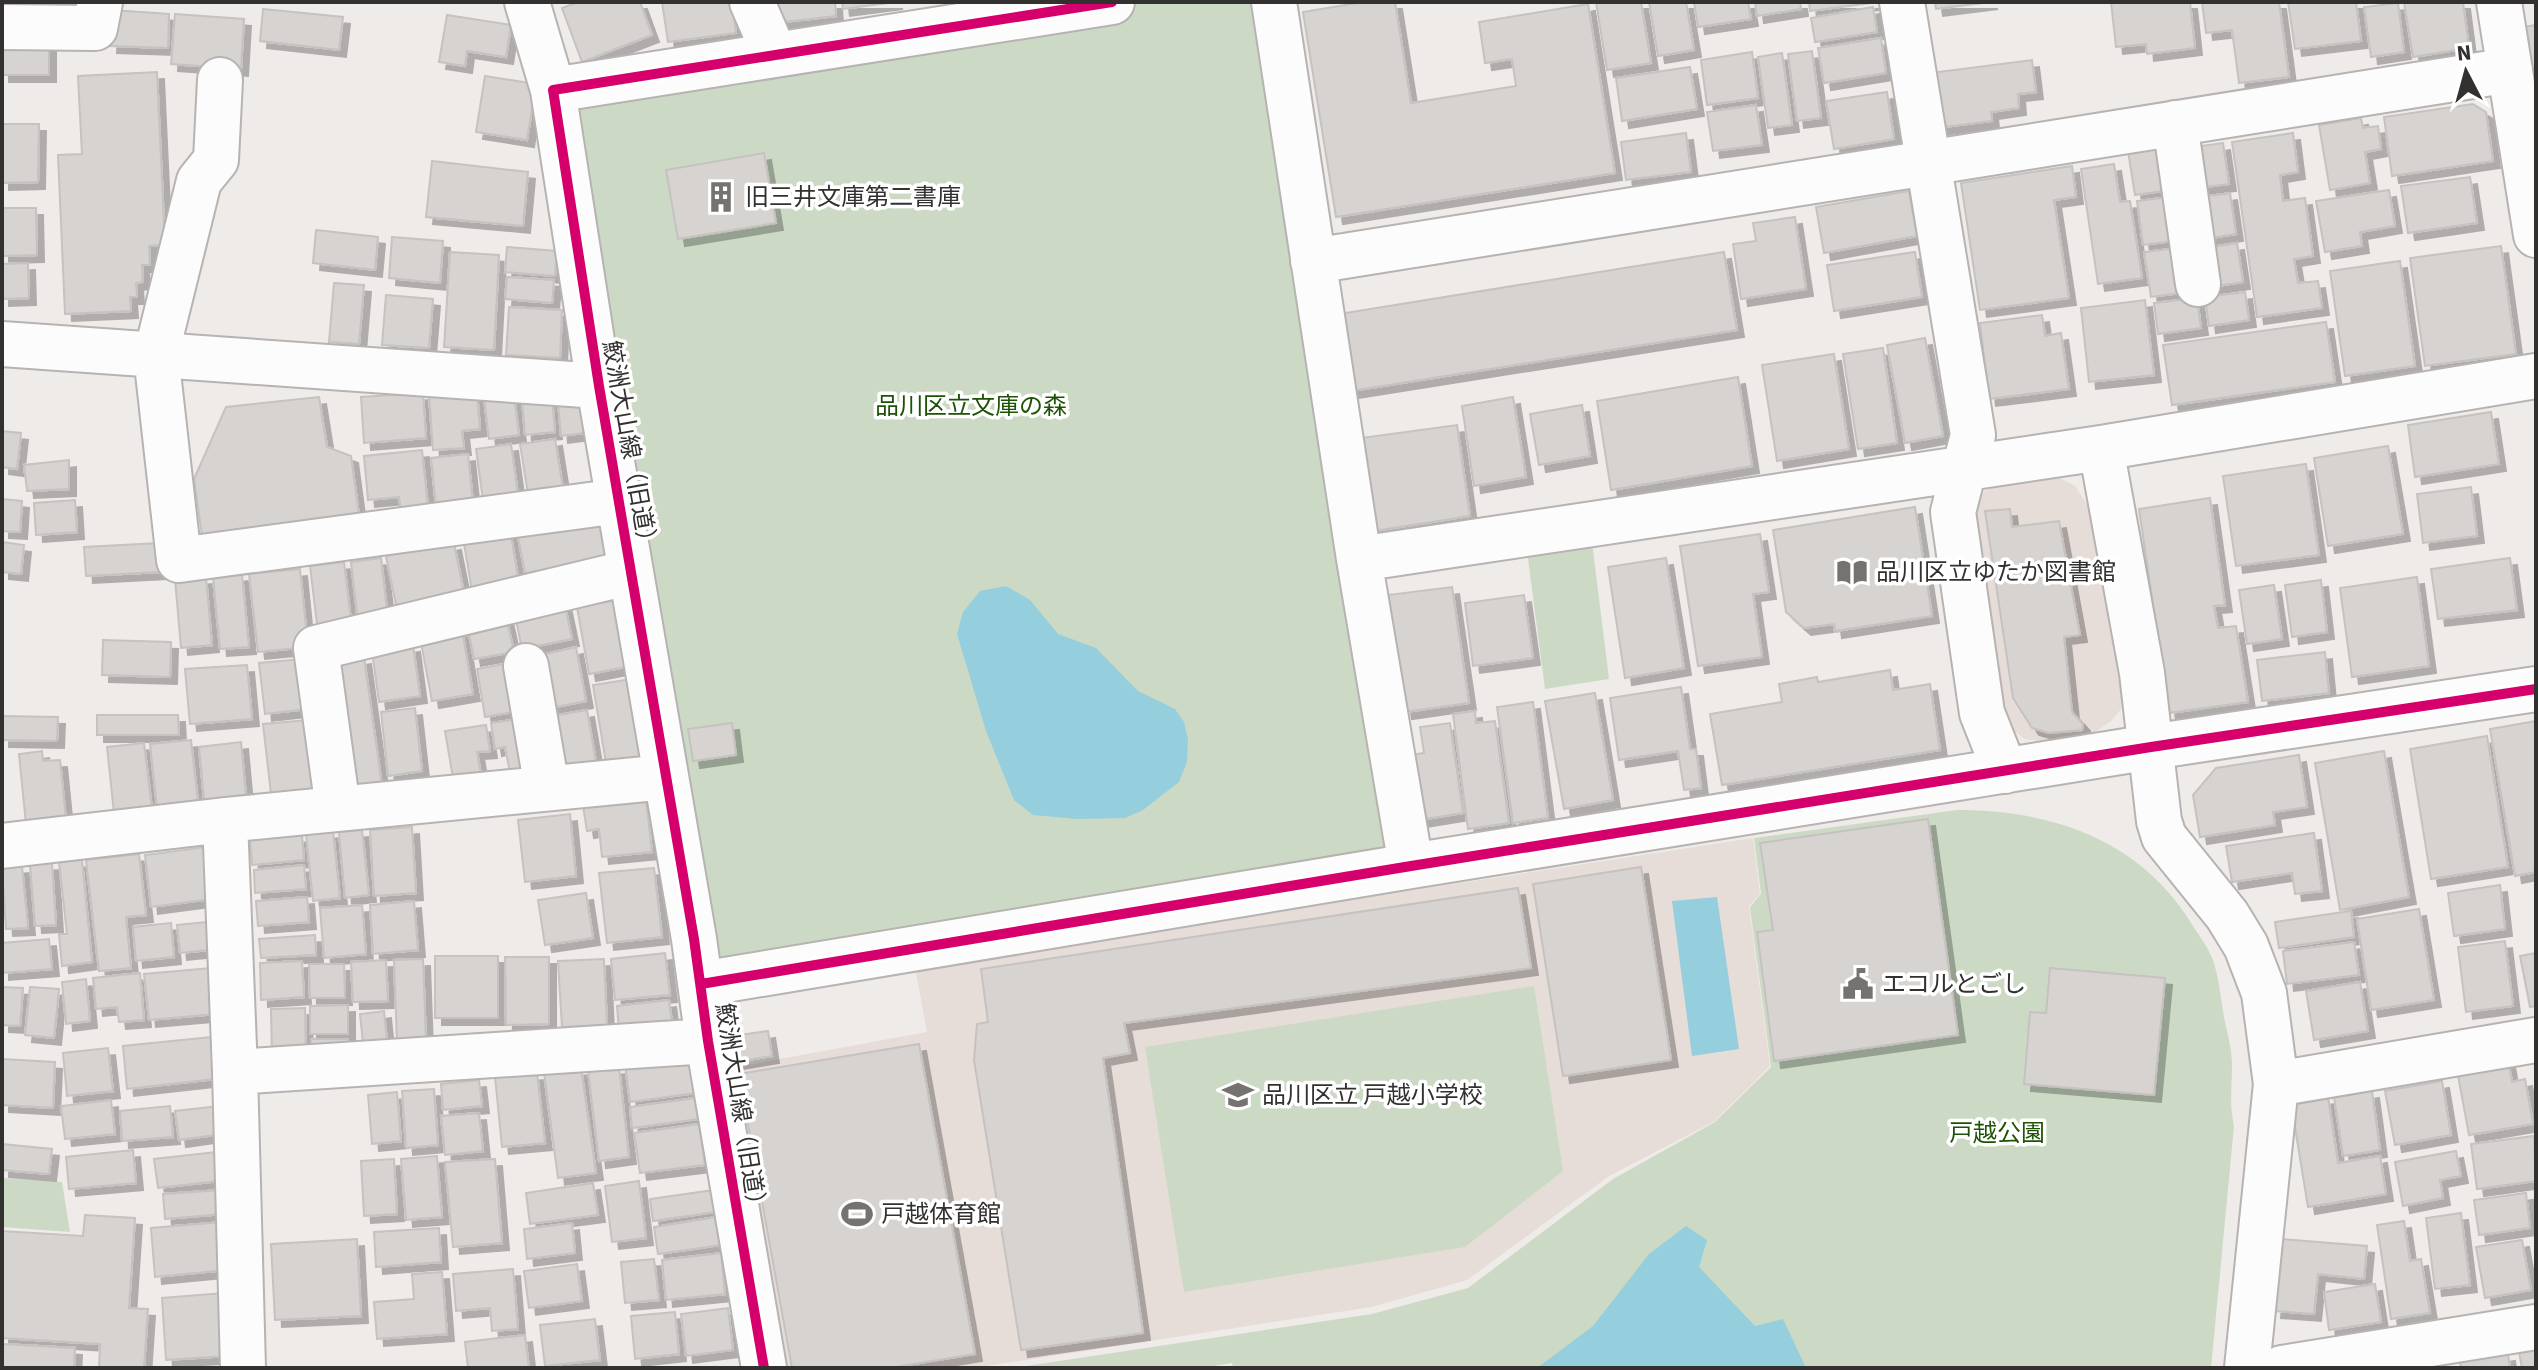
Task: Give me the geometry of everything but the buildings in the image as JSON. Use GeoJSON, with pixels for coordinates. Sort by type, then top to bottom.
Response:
{"type":"FeatureCollection","features":[{"type":"Feature","properties":{"kind":"street"},"geometry":{"type":"LineString","coordinates":[[2,27],[95,28],[100,2]]}},
{"type":"Feature","properties":{"kind":"street","name":"鮫洲大山線（旧道）"},"geometry":{"type":"LineString","coordinates":[[527,2],[553,90],[599,386],[701,984],[759,1368]]}},
{"type":"Feature","properties":{"kind":"street"},"geometry":{"type":"LineString","coordinates":[[752,2],[775,55]]}},
{"type":"Feature","properties":{"kind":"street"},"geometry":{"type":"LineString","coordinates":[[553,90],[1112,2]]}},
{"type":"Feature","properties":{"kind":"street"},"geometry":{"type":"LineString","coordinates":[[1274,2],[1359,559],[1411,866]]}},
{"type":"Feature","properties":{"kind":"street"},"geometry":{"type":"LineString","coordinates":[[1902,2],[1973,435],[1953,512],[1982,713],[2005,771]]}},
{"type":"Feature","properties":{"kind":"street"},"geometry":{"type":"LineString","coordinates":[[2512,8],[2510,70],[2531,175],[2536,235]]}},
{"type":"Feature","properties":{"kind":"street"},"geometry":{"type":"LineString","coordinates":[[1313,261],[2510,70]]}},
{"type":"Feature","properties":{"kind":"street"},"geometry":{"type":"LineString","coordinates":[[220,80],[216,160],[199,181],[156,355],[179,560],[619,501]]}},
{"type":"Feature","properties":{"kind":"street"},"geometry":{"type":"LineString","coordinates":[[2175,123],[2198,284]]}},
{"type":"Feature","properties":{"kind":"street"},"geometry":{"type":"LineString","coordinates":[[2,344],[599,386]]}},
{"type":"Feature","properties":{"kind":"street"},"geometry":{"type":"LineString","coordinates":[[1359,559],[2101,448],[2536,376]]}},
{"type":"Feature","properties":{"kind":"street"},"geometry":{"type":"LineString","coordinates":[[2101,448],[2142,673],[2159,821],[2164,837],[2227,915],[2240,936],[2264,993],[2276,1084],[2247,1368]]}},
{"type":"Feature","properties":{"kind":"street"},"geometry":{"type":"LineString","coordinates":[[338,809],[316,648],[631,572]]}},
{"type":"Feature","properties":{"kind":"street"},"geometry":{"type":"LineString","coordinates":[[526,666],[547,788]]}},
{"type":"Feature","properties":{"kind":"street"},"geometry":{"type":"LineString","coordinates":[[701,984],[2151,747],[2536,689]]}},
{"type":"Feature","properties":{"kind":"street"},"geometry":{"type":"LineString","coordinates":[[2,846],[225,820],[666,777]]}},
{"type":"Feature","properties":{"kind":"street"},"geometry":{"type":"LineString","coordinates":[[225,820],[243,1368]]}},
{"type":"Feature","properties":{"kind":"street"},"geometry":{"type":"LineString","coordinates":[[2276,1084],[2536,1040]]}},
{"type":"Feature","properties":{"kind":"street"},"geometry":{"type":"LineString","coordinates":[[235,1072],[708,1041]]}},
{"type":"Feature","properties":{"kind":"street"},"geometry":{"type":"LineString","coordinates":[[2282,1368],[2536,1327]]}},
{"type":"Feature","properties":{"kind":"shaded area"},"geometry":{"type":"Polygon","coordinates":[[[2047,471],[2075,486],[2092,512],[2122,692],[2121,709],[2094,733],[2041,741],[2025,739],[2004,724],[1970,518],[1984,492],[2009,477],[2047,471]]]}},
{"type":"Feature","properties":{"kind":"shaded area","name":"品川区立 戸越小学校"},"geometry":{"type":"Polygon","coordinates":[[[1753,838],[1760,894],[1749,906],[1770,1066],[1715,1121],[1609,1176],[1467,1280],[1372,1307],[973,1368],[780,1368],[731,1068],[927,1032],[915,967],[1753,838]]]}},
{"type":"Feature","properties":{"kind":"green space","name":"品川区立文庫の森"},"geometry":{"type":"Polygon","coordinates":[[[1112,2],[1274,2],[1411,866],[701,984],[553,90],[1112,2]]]}},
{"type":"Feature","properties":{"kind":"green space"},"geometry":{"type":"Polygon","coordinates":[[[1592,542],[1609,679],[1545,689],[1527,551],[1592,542]]]}},
{"type":"Feature","properties":{"kind":"green space","name":"戸越公園"},"geometry":{"type":"Polygon","coordinates":[[[1957,810],[1993,811],[2060,824],[2092,836],[2121,852],[2148,872],[2172,896],[2212,958],[2231,1053],[2234,1126],[2211,1368],[1233,1368],[1232,1363],[1202,1368],[1013,1368],[1372,1314],[1468,1288],[1613,1179],[1715,1122],[1771,1067],[1750,907],[1761,894],[1754,838],[1957,810]]]}},
{"type":"Feature","properties":{"kind":"green space"},"geometry":{"type":"Polygon","coordinates":[[[1534,986],[1563,1171],[1465,1247],[1184,1292],[1145,1047],[1534,986]]]}},
{"type":"Feature","properties":{"kind":"green space"},"geometry":{"type":"Polygon","coordinates":[[[2,1178],[62,1182],[70,1232],[2,1227],[2,1178]]]}},
{"type":"Feature","properties":{"kind":"water"},"geometry":{"type":"Polygon","coordinates":[[[1006,586],[1030,600],[1058,634],[1096,648],[1138,691],[1175,709],[1184,722],[1188,739],[1187,762],[1179,782],[1143,810],[1125,818],[1077,819],[1033,815],[1014,800],[986,731],[957,634],[963,612],[980,591],[1006,586]]]}},
{"type":"Feature","properties":{"kind":"water"},"geometry":{"type":"Polygon","coordinates":[[[1717,897],[1739,1049],[1692,1056],[1672,901],[1717,897]]]}},
{"type":"Feature","properties":{"kind":"water"},"geometry":{"type":"Polygon","coordinates":[[[1686,1226],[1707,1240],[1699,1267],[1755,1326],[1783,1319],[1806,1368],[1537,1368],[1593,1326],[1649,1254],[1686,1226]]]}},
{"type":"Feature","properties":{"kind":"cycle path"},"geometry":{"type":"LineString","coordinates":[[764,1368],[599,386],[553,90],[1112,2]]}},
{"type":"Feature","properties":{"kind":"cycle path"},"geometry":{"type":"LineString","coordinates":[[701,984],[2151,747],[2536,689]]}},
{"type":"Feature","properties":{"kind":"place","name":"旧三井文庫第二書庫"},"geometry":{"type":"Point","coordinates":[721,197]}},
{"type":"Feature","properties":{"kind":"place","name":"品川区立ゆたか図書館"},"geometry":{"type":"Point","coordinates":[1852,572]}},
{"type":"Feature","properties":{"kind":"place","name":"エコルとごし"},"geometry":{"type":"Point","coordinates":[1858,984]}},
{"type":"Feature","properties":{"kind":"place","name":"品川区立 戸越小学校"},"geometry":{"type":"Point","coordinates":[1238,1095]}},
{"type":"Feature","properties":{"kind":"place","name":"戸越体育館"},"geometry":{"type":"Point","coordinates":[857,1214]}}]}
